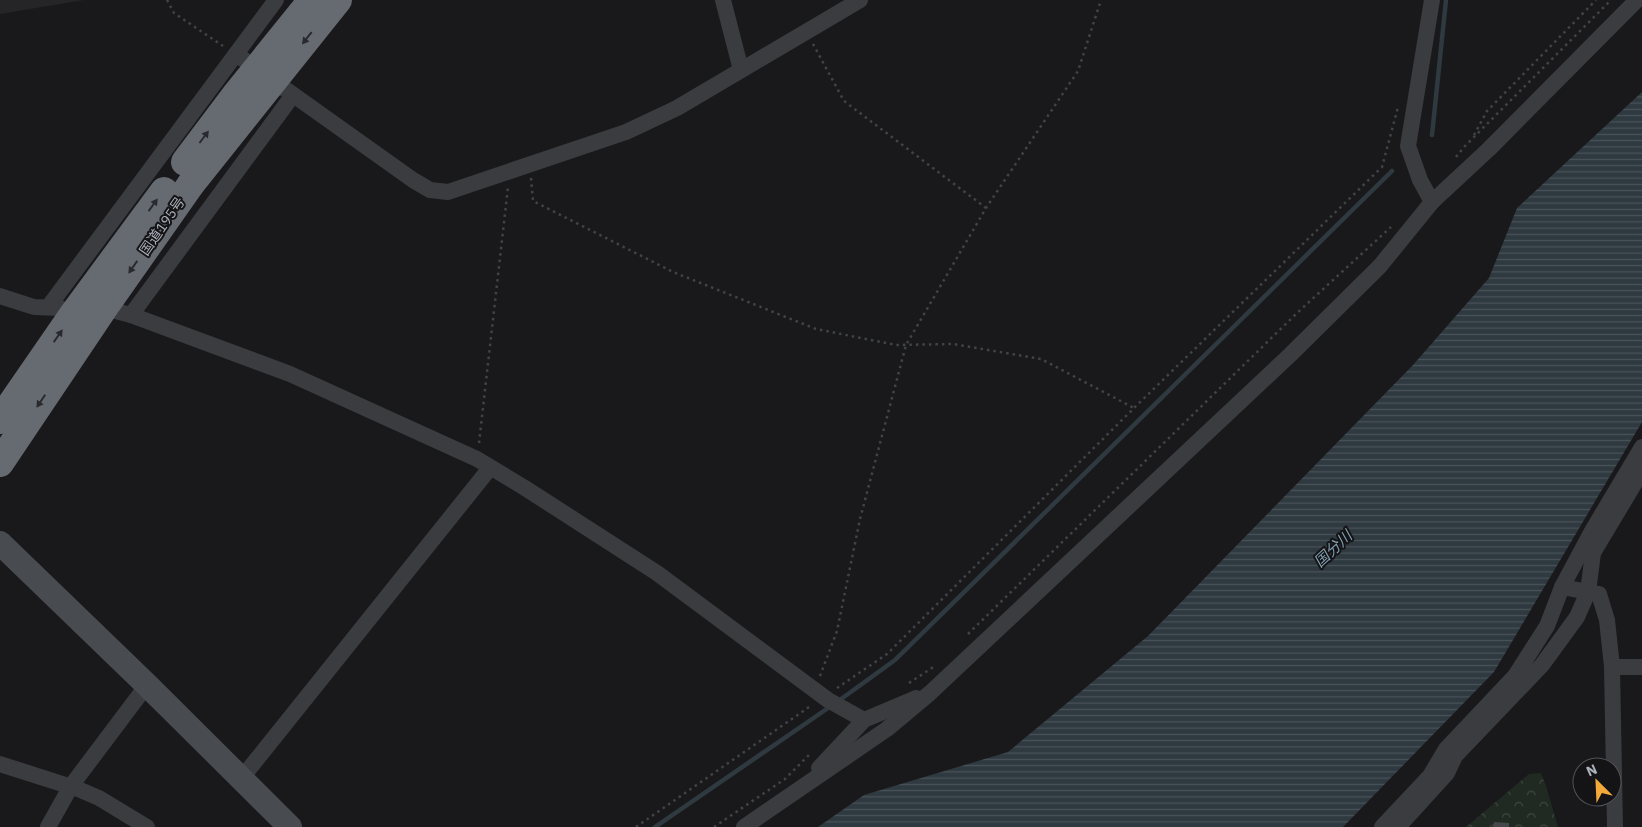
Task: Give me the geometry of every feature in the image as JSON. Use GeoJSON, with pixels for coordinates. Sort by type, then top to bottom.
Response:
{"type":"FeatureCollection","features":[{"type":"Feature","properties":{"kind":"highway","name":"国道195号"},"geometry":{"type":"LineString","coordinates":[[0,463],[104,308],[238,93],[312,0]]}},
{"type":"Feature","properties":{"kind":"highway","name":"国道195号"},"geometry":{"type":"LineString","coordinates":[[0,420],[61,310],[183,180],[338,0]]}},
{"type":"Feature","properties":{"kind":"street"},"geometry":{"type":"LineString","coordinates":[[0,296],[34,307],[61,310],[236,54],[276,0]]}},
{"type":"Feature","properties":{"kind":"street"},"geometry":{"type":"LineString","coordinates":[[723,0],[741,70]]}},
{"type":"Feature","properties":{"kind":"street"},"geometry":{"type":"LineString","coordinates":[[236,54],[413,180],[430,190],[448,192],[626,132],[677,108],[860,0]]}},
{"type":"Feature","properties":{"kind":"street"},"geometry":{"type":"LineString","coordinates":[[1432,0],[1408,146],[1420,180],[1432,202]]}},
{"type":"Feature","properties":{"kind":"street"},"geometry":{"type":"LineString","coordinates":[[744,827],[887,730],[930,693],[1290,355],[1380,266],[1432,202],[1488,149],[1637,0]]}},
{"type":"Feature","properties":{"kind":"street"},"geometry":{"type":"LineString","coordinates":[[131,315],[293,95]]}},
{"type":"Feature","properties":{"kind":"street"},"geometry":{"type":"LineString","coordinates":[[104,308],[131,315],[290,374],[477,459],[657,573],[822,696],[858,717]]}},
{"type":"Feature","properties":{"kind":"street"},"geometry":{"type":"LineString","coordinates":[[1382,827],[1430,776],[1446,749],[1515,676],[1547,626],[1562,587],[1592,531],[1642,447]]}},
{"type":"Feature","properties":{"kind":"street"},"geometry":{"type":"LineString","coordinates":[[241,779],[490,468]]}},
{"type":"Feature","properties":{"kind":"street"},"geometry":{"type":"LineString","coordinates":[[1398,827],[1447,773],[1455,756],[1542,665],[1577,617],[1588,592],[1593,553],[1642,471]]}},
{"type":"Feature","properties":{"kind":"street"},"geometry":{"type":"LineString","coordinates":[[0,543],[290,827]]}},
{"type":"Feature","properties":{"kind":"street"},"geometry":{"type":"LineString","coordinates":[[1562,587],[1599,594],[1607,620],[1612,667],[1614,827]]}},
{"type":"Feature","properties":{"kind":"street"},"geometry":{"type":"LineString","coordinates":[[1612,667],[1642,667]]}},
{"type":"Feature","properties":{"kind":"street"},"geometry":{"type":"LineString","coordinates":[[48,827],[71,786],[147,685]]}},
{"type":"Feature","properties":{"kind":"street"},"geometry":{"type":"LineString","coordinates":[[797,791],[858,717],[930,693]]}},
{"type":"Feature","properties":{"kind":"street"},"geometry":{"type":"LineString","coordinates":[[0,764],[71,786],[99,798],[147,827]]}},
{"type":"Feature","properties":{"kind":"path"},"geometry":{"type":"LineString","coordinates":[[167,0],[174,13],[236,54]]}},
{"type":"Feature","properties":{"kind":"path"},"geometry":{"type":"LineString","coordinates":[[822,696],[860,519],[906,345],[986,208],[1078,72],[1101,0]]}},
{"type":"Feature","properties":{"kind":"path"},"geometry":{"type":"LineString","coordinates":[[1472,139],[1487,111],[1596,0]]}},
{"type":"Feature","properties":{"kind":"path"},"geometry":{"type":"LineString","coordinates":[[1452,163],[1472,139],[1611,0]]}},
{"type":"Feature","properties":{"kind":"path"},"geometry":{"type":"LineString","coordinates":[[806,32],[844,101],[986,208]]}},
{"type":"Feature","properties":{"kind":"path"},"geometry":{"type":"LineString","coordinates":[[636,827],[822,696],[887,654],[1134,408],[1382,167],[1399,102]]}},
{"type":"Feature","properties":{"kind":"path"},"geometry":{"type":"LineString","coordinates":[[531,164],[533,201],[673,272],[816,329],[896,345],[953,344],[1041,359],[1134,408]]}},
{"type":"Feature","properties":{"kind":"path"},"geometry":{"type":"LineString","coordinates":[[477,459],[510,171]]}},
{"type":"Feature","properties":{"kind":"path"},"geometry":{"type":"LineString","coordinates":[[966,636],[1297,313],[1398,221]]}},
{"type":"Feature","properties":{"kind":"path"},"geometry":{"type":"LineString","coordinates":[[905,686],[938,664]]}},
{"type":"Feature","properties":{"kind":"path"},"geometry":{"type":"LineString","coordinates":[[714,827],[785,779],[809,754]]}},
{"type":"Feature","properties":{"kind":"shaded area"},"geometry":{"type":"Polygon","coordinates":[[[0,0],[84,0],[0,14],[0,0]]]}},
{"type":"Feature","properties":{"kind":"green space"},"geometry":{"type":"Polygon","coordinates":[[[1541,773],[1558,827],[1466,827],[1529,774],[1541,773]]]}},
{"type":"Feature","properties":{"kind":"water","name":"国分川"},"geometry":{"type":"Polygon","coordinates":[[[1642,92],[1642,422],[1494,672],[1343,827],[818,827],[864,795],[1008,752],[1148,636],[1413,365],[1489,278],[1517,208],[1642,92]]]}},
{"type":"Feature","properties":{"kind":"building"},"geometry":{"type":"Polygon","coordinates":[[[1494,822],[1509,823],[1509,827],[1493,827],[1494,822]]]}},
{"type":"Feature","properties":{"kind":"waterway"},"geometry":{"type":"LineString","coordinates":[[1432,135],[1446,0]]}},
{"type":"Feature","properties":{"kind":"waterway"},"geometry":{"type":"LineString","coordinates":[[837,702],[895,660],[1392,171]]}},
{"type":"Feature","properties":{"kind":"waterway"},"geometry":{"type":"LineString","coordinates":[[655,827],[831,706]]}}]}
